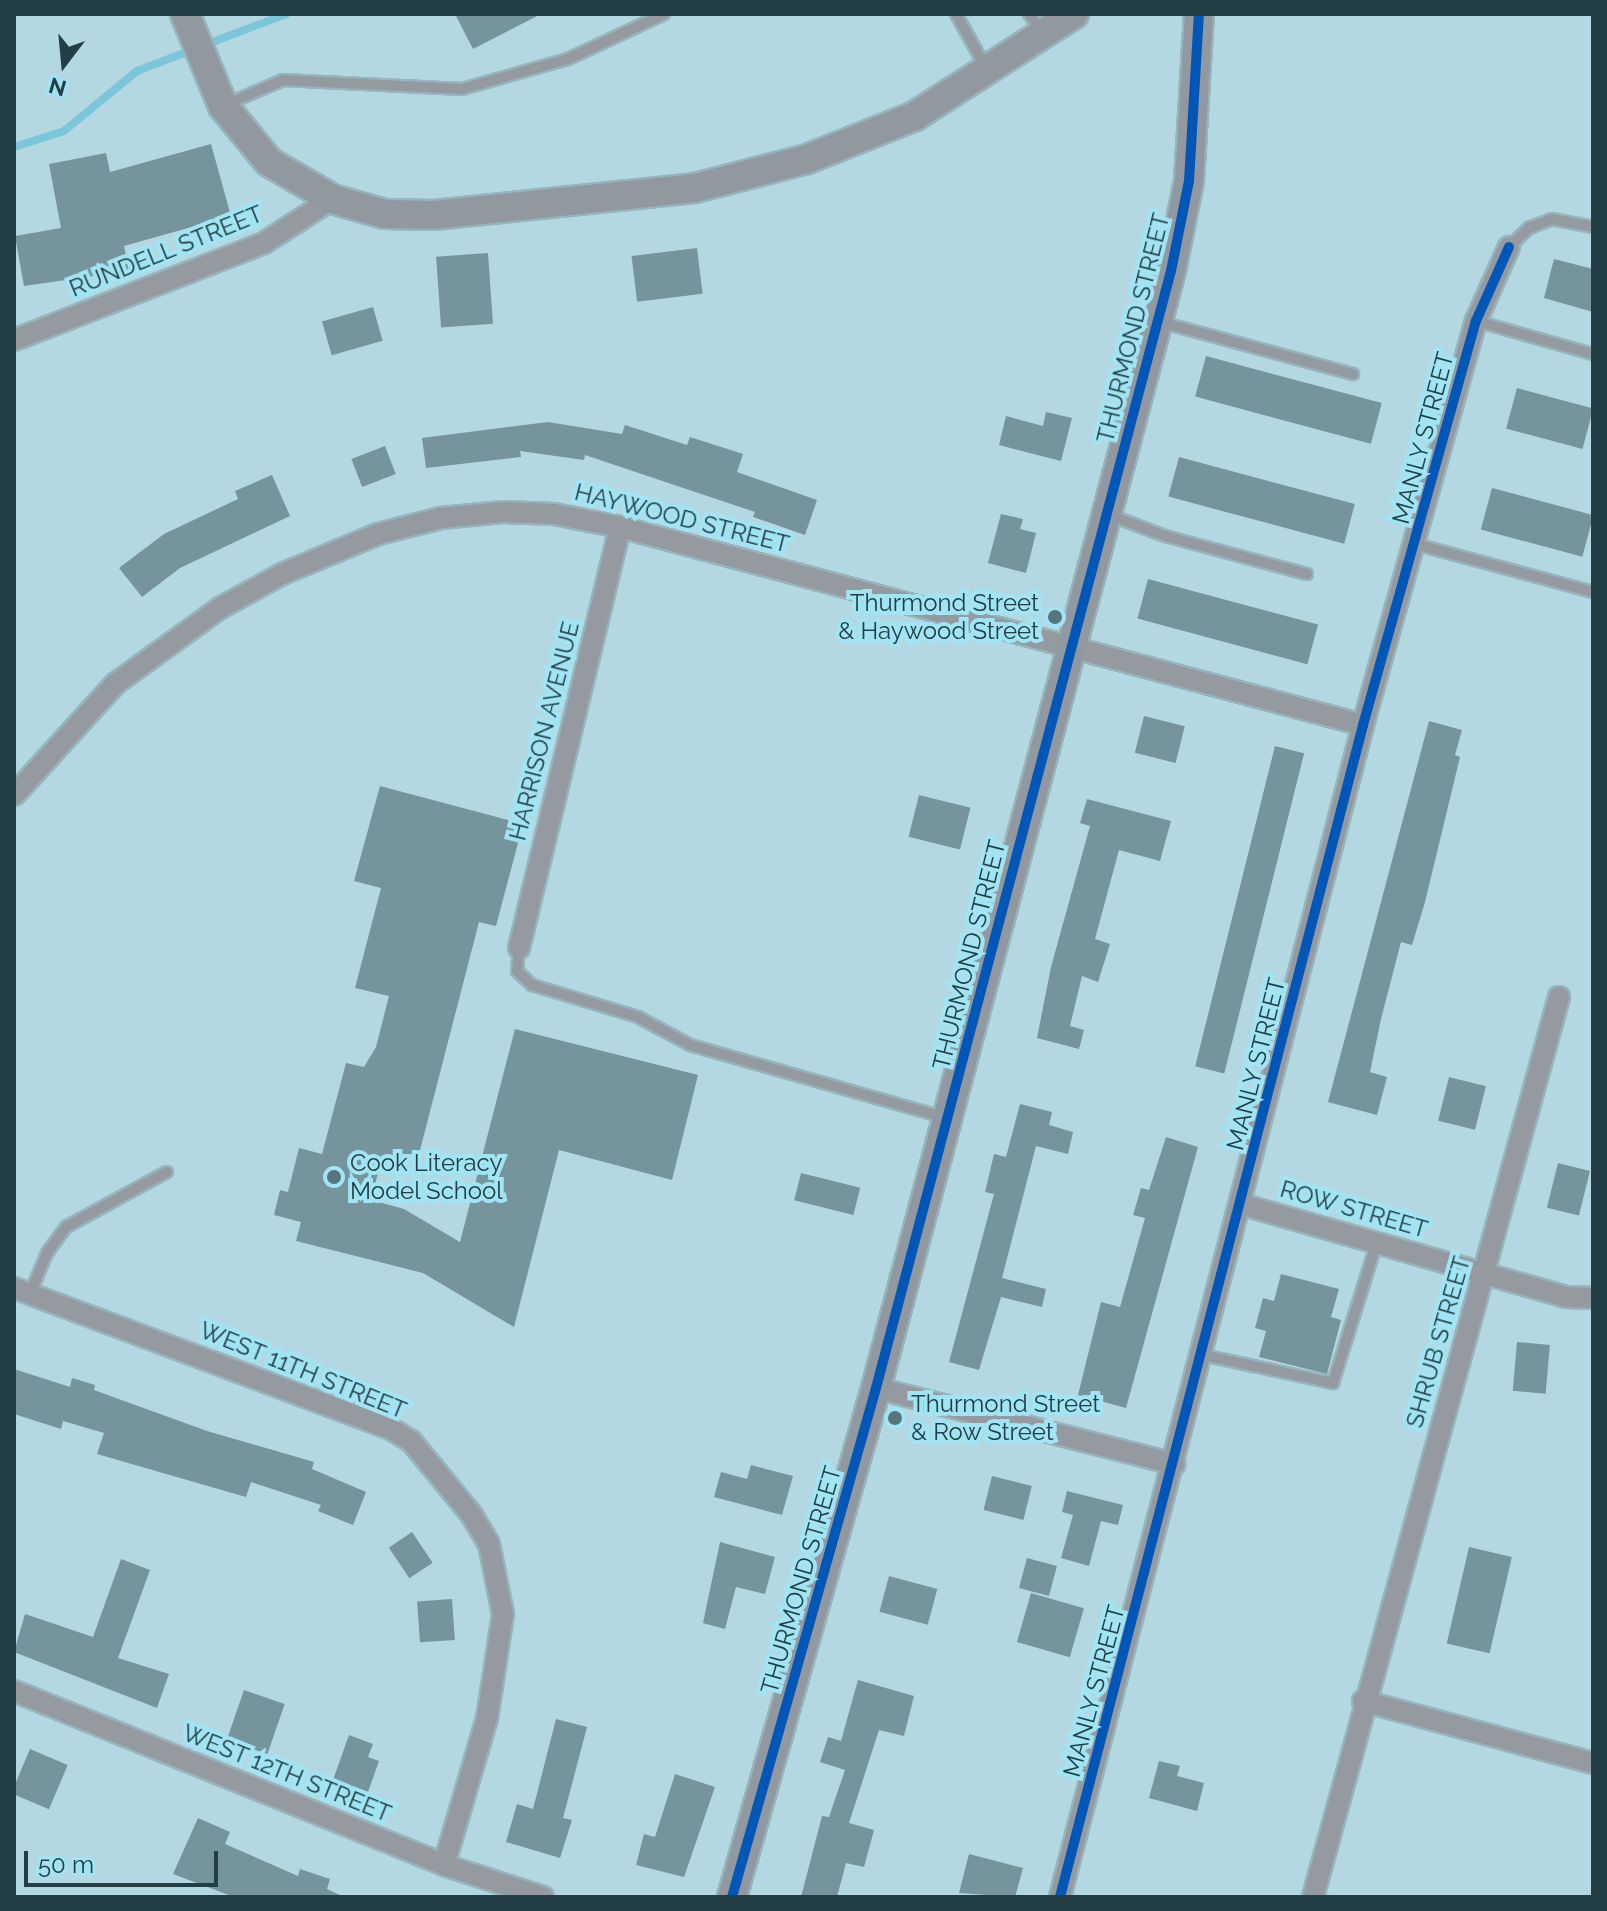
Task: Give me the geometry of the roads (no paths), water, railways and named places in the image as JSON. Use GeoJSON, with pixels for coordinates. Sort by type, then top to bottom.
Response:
{"type":"FeatureCollection","features":[{"type":"Feature","properties":{"kind":"street"},"geometry":{"type":"LineString","coordinates":[[187,17],[223,106],[269,162],[332,199],[385,214],[434,215],[695,188],[868,137],[988,73],[1037,25],[1074,14]]}},
{"type":"Feature","properties":{"kind":"street","name":"THURMOND STREET"},"geometry":{"type":"LineString","coordinates":[[732,1897],[876,1388],[1069,645],[1158,321],[1189,181],[1199,14]]}},
{"type":"Feature","properties":{"kind":"street","name":"RUNDELL STREET"},"geometry":{"type":"LineString","coordinates":[[14,340],[264,243],[332,199]]}},
{"type":"Feature","properties":{"kind":"street","name":"MANLY STREET"},"geometry":{"type":"LineString","coordinates":[[1060,1897],[1363,725],[1476,321],[1509,247]]}},
{"type":"Feature","properties":{"kind":"street","name":"HAYWOOD STREET"},"geometry":{"type":"LineString","coordinates":[[14,795],[82,717],[161,647],[220,608],[311,561],[378,534],[441,518],[554,514],[620,527],[1363,725]]}},
{"type":"Feature","properties":{"kind":"street","name":"HARRISON AVENUE"},"geometry":{"type":"LineString","coordinates":[[519,948],[620,527]]}},
{"type":"Feature","properties":{"kind":"street","name":"SHRUB STREET"},"geometry":{"type":"LineString","coordinates":[[1363,1701],[1485,1272],[1559,997]]}},
{"type":"Feature","properties":{"kind":"street","name":"ROW STREET"},"geometry":{"type":"LineString","coordinates":[[1240,1204],[1566,1297],[1593,1298]]}},
{"type":"Feature","properties":{"kind":"street","name":"WEST 11TH STREET"},"geometry":{"type":"LineString","coordinates":[[22,1291],[391,1429],[411,1441],[471,1514],[489,1544],[503,1614],[487,1718],[444,1865]]}},
{"type":"Feature","properties":{"kind":"street"},"geometry":{"type":"LineString","coordinates":[[876,1388],[1174,1464]]}},
{"type":"Feature","properties":{"kind":"street","name":"WEST 12TH STREET"},"geometry":{"type":"LineString","coordinates":[[14,1691],[444,1865],[543,1897]]}},
{"type":"Feature","properties":{"kind":"street"},"geometry":{"type":"LineString","coordinates":[[1313,1897],[1363,1701],[1593,1763]]}},
{"type":"Feature","properties":{"kind":"lane"},"geometry":{"type":"LineString","coordinates":[[223,106],[283,80],[462,89],[568,59],[664,14]]}},
{"type":"Feature","properties":{"kind":"lane"},"geometry":{"type":"LineString","coordinates":[[956,14],[988,73]]}},
{"type":"Feature","properties":{"kind":"lane"},"geometry":{"type":"LineString","coordinates":[[1509,247],[1529,228],[1552,219],[1593,227]]}},
{"type":"Feature","properties":{"kind":"lane"},"geometry":{"type":"LineString","coordinates":[[1158,321],[1353,374]]}},
{"type":"Feature","properties":{"kind":"lane"},"geometry":{"type":"LineString","coordinates":[[1476,321],[1593,354]]}},
{"type":"Feature","properties":{"kind":"lane"},"geometry":{"type":"LineString","coordinates":[[1105,514],[1165,536],[1307,574]]}},
{"type":"Feature","properties":{"kind":"lane"},"geometry":{"type":"LineString","coordinates":[[1415,544],[1593,592]]}},
{"type":"Feature","properties":{"kind":"lane"},"geometry":{"type":"LineString","coordinates":[[519,948],[517,971],[532,985],[638,1017],[690,1045],[947,1119]]}},
{"type":"Feature","properties":{"kind":"lane"},"geometry":{"type":"LineString","coordinates":[[22,1291],[66,1227],[167,1172]]}},
{"type":"Feature","properties":{"kind":"lane"},"geometry":{"type":"LineString","coordinates":[[1202,1355],[1333,1383],[1377,1242]]}},
{"type":"Feature","properties":{"kind":"waterway"},"geometry":{"type":"LineString","coordinates":[[14,147],[64,131],[137,71],[286,14]]}},
{"type":"Feature","properties":{"kind":"place","name":"Thurmond Street & Haywood Street"},"geometry":{"type":"Point","coordinates":[1055,617]}},
{"type":"Feature","properties":{"kind":"place","name":"Cook Literacy Model School"},"geometry":{"type":"Point","coordinates":[334,1177]}},
{"type":"Feature","properties":{"kind":"place","name":"Thurmond Street & Row Street"},"geometry":{"type":"Point","coordinates":[895,1418]}}]}
